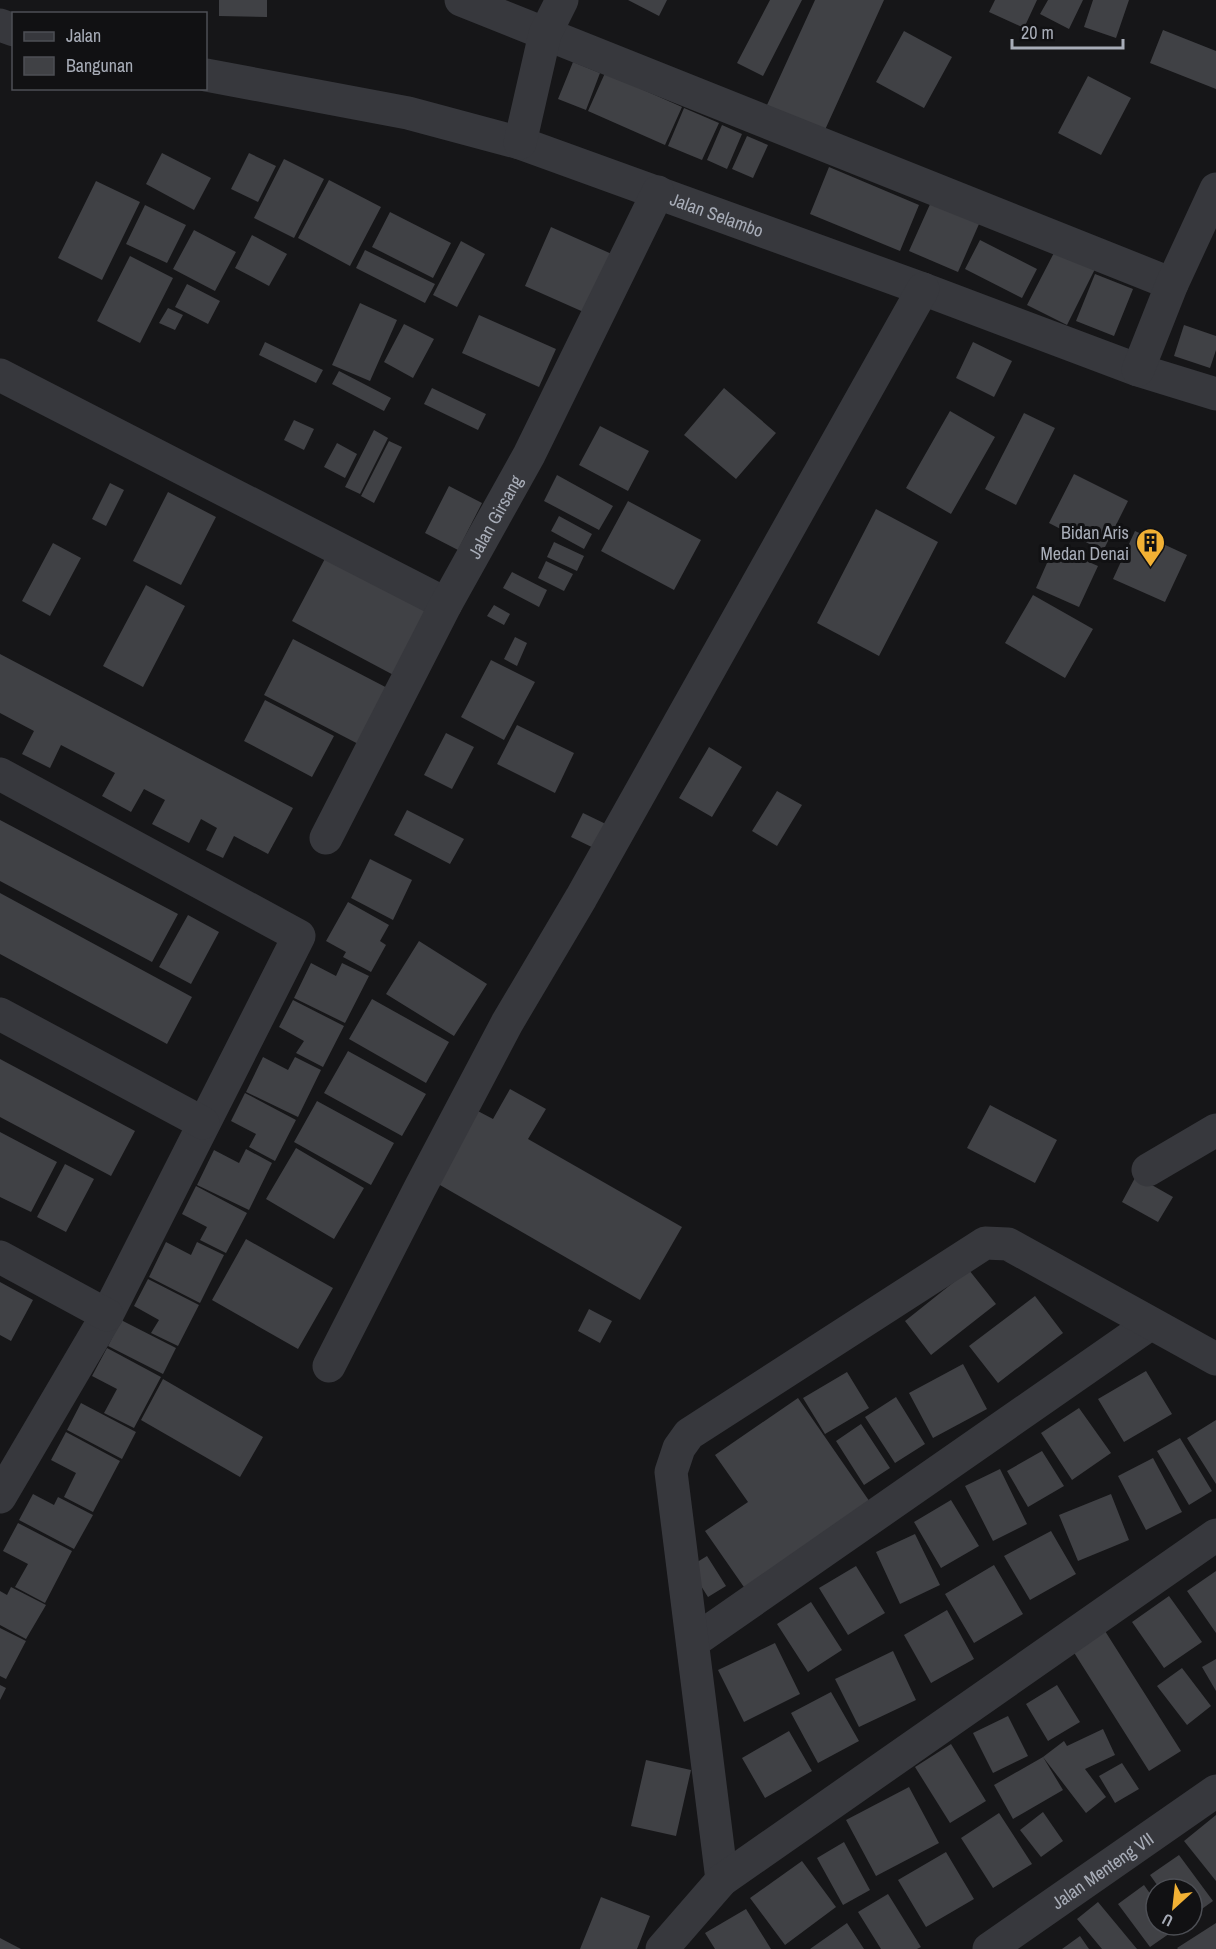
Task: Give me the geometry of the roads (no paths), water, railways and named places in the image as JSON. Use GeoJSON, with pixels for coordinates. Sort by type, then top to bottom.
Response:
{"type":"FeatureCollection","features":[{"type":"Feature","properties":{"kind":"street"},"geometry":{"type":"LineString","coordinates":[[461,0],[1172,284]]}},
{"type":"Feature","properties":{"kind":"street"},"geometry":{"type":"LineString","coordinates":[[520,143],[544,34],[562,0]]}},
{"type":"Feature","properties":{"kind":"street","name":"Jalan Selambo"},"geometry":{"type":"LineString","coordinates":[[207,75],[408,113],[520,143],[923,289],[1138,370],[1216,394]]}},
{"type":"Feature","properties":{"kind":"street"},"geometry":{"type":"LineString","coordinates":[[1138,370],[1172,284],[1216,189]]}},
{"type":"Feature","properties":{"kind":"street","name":"Jalan Girsang"},"geometry":{"type":"LineString","coordinates":[[326,838],[446,604],[529,455],[658,192]]}},
{"type":"Feature","properties":{"kind":"street"},"geometry":{"type":"LineString","coordinates":[[329,1366],[414,1198],[507,1023],[581,898],[923,289]]}},
{"type":"Feature","properties":{"kind":"street"},"geometry":{"type":"LineString","coordinates":[[0,375],[446,604]]}},
{"type":"Feature","properties":{"kind":"street"},"geometry":{"type":"LineString","coordinates":[[0,774],[299,936],[107,1315],[1,1492]]}},
{"type":"Feature","properties":{"kind":"street"},"geometry":{"type":"LineString","coordinates":[[0,1014],[203,1123]]}},
{"type":"Feature","properties":{"kind":"street"},"geometry":{"type":"LineString","coordinates":[[1148,1170],[1216,1130]]}},
{"type":"Feature","properties":{"kind":"street"},"geometry":{"type":"LineString","coordinates":[[722,1880],[671,1472],[679,1448],[689,1434],[985,1243],[1008,1244],[1216,1359]]}},
{"type":"Feature","properties":{"kind":"street"},"geometry":{"type":"LineString","coordinates":[[0,1257],[107,1315]]}},
{"type":"Feature","properties":{"kind":"street"},"geometry":{"type":"LineString","coordinates":[[693,1642],[1150,1324]]}},
{"type":"Feature","properties":{"kind":"street"},"geometry":{"type":"LineString","coordinates":[[662,1949],[722,1880],[1216,1535]]}},
{"type":"Feature","properties":{"kind":"street","name":"Jalan Menteng VII"},"geometry":{"type":"LineString","coordinates":[[989,1949],[1216,1791]]}},
{"type":"Feature","properties":{"kind":"place","name":"Bidan Aris Medan Denai"},"geometry":{"type":"Point","coordinates":[1150,568]}}]}
